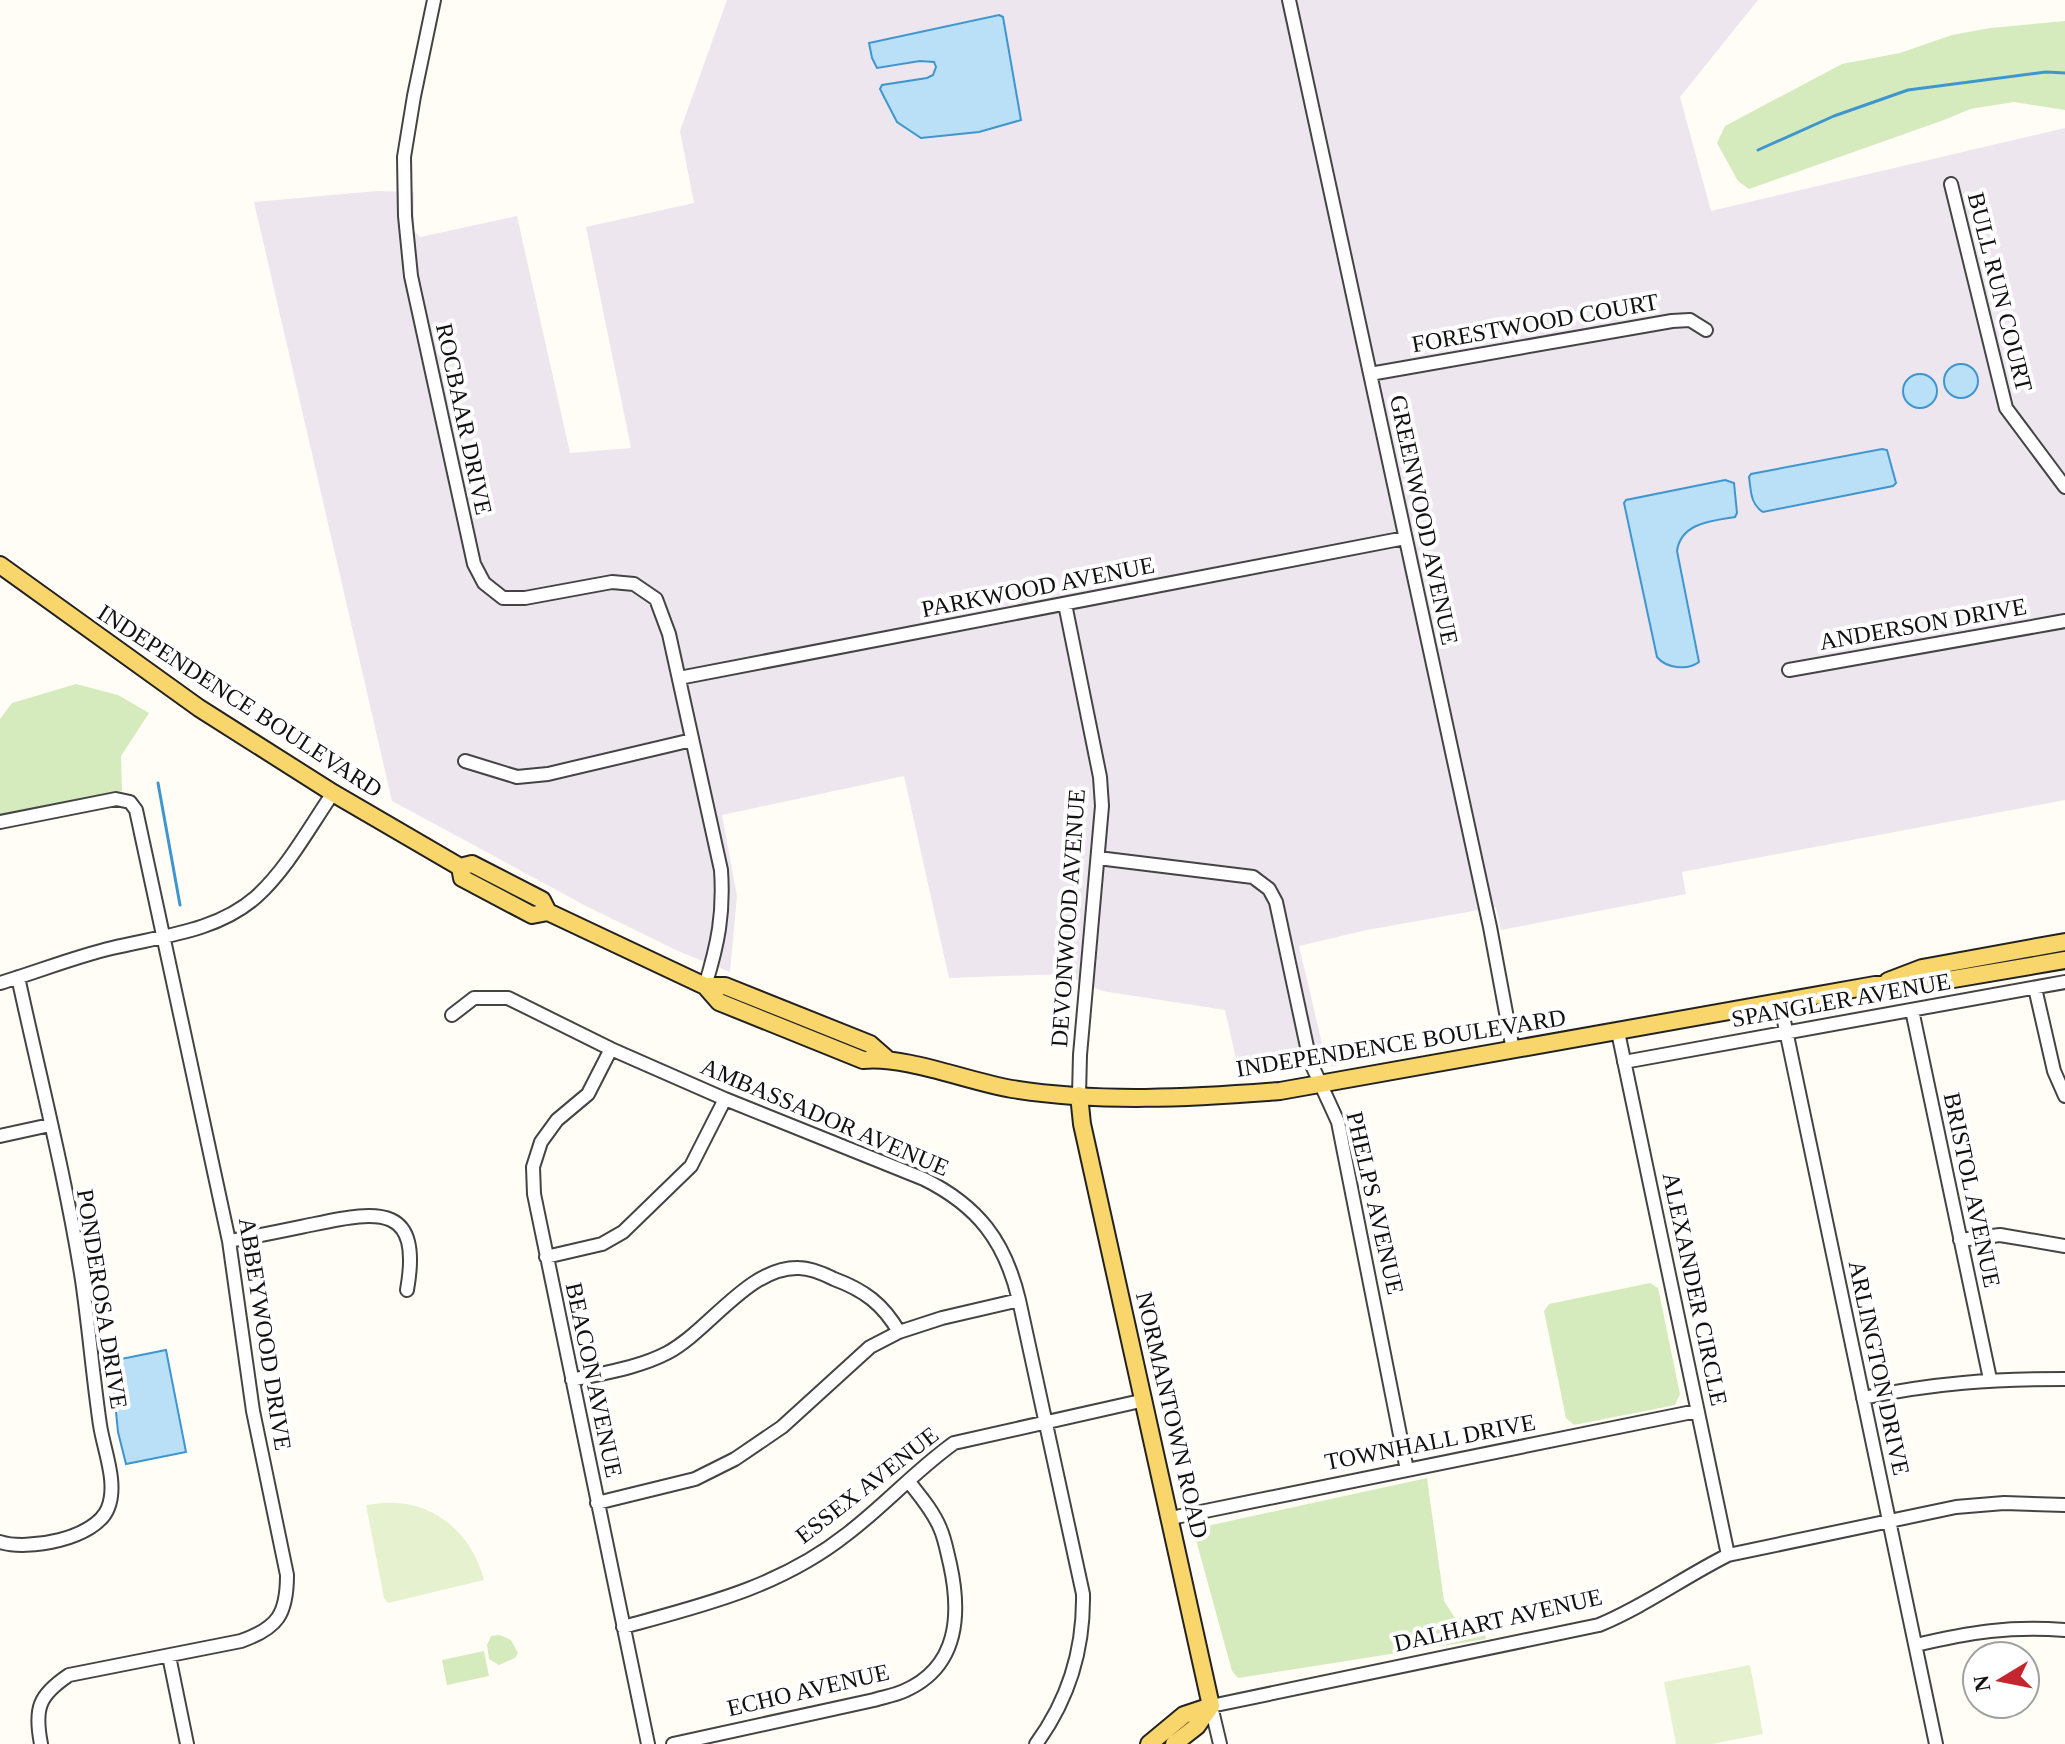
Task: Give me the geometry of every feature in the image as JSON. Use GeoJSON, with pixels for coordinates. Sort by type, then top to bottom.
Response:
{"type":"FeatureCollection","features":[{"type":"Feature","properties":{"kind":"main road","name":"INDEPENDENCE BOULEVARD"},"geometry":{"type":"LineString","coordinates":[[0,565],[173,691],[333,793],[460,867],[472,864],[542,900],[548,912],[705,986],[725,986],[870,1044],[886,1058],[974,1082],[1025,1091],[1079,1095],[1221,1095],[1280,1091],[1875,985],[1924,984],[2065,960]]}},
{"type":"Feature","properties":{"kind":"main road","name":"INDEPENDENCE BOULEVARD"},"geometry":{"type":"LineString","coordinates":[[1875,985],[1922,968],[2065,942]]}},
{"type":"Feature","properties":{"kind":"main road","name":"NORMANTOWN ROAD"},"geometry":{"type":"LineString","coordinates":[[1079,1095],[1082,1124],[1211,1706]]}},
{"type":"Feature","properties":{"kind":"main road","name":"DALHART AVENUE"},"geometry":{"type":"LineString","coordinates":[[1149,1744],[1184,1715],[1211,1706]]}},
{"type":"Feature","properties":{"kind":"main road"},"geometry":{"type":"LineString","coordinates":[[1174,1744],[1197,1726],[1211,1706]]}},
{"type":"Feature","properties":{"kind":"street","name":"ROCBAAR DRIVE"},"geometry":{"type":"LineString","coordinates":[[434,0],[404,157],[405,216],[411,276],[474,564],[484,583],[503,598],[525,598],[612,582],[634,584],[656,599],[679,678]]}},
{"type":"Feature","properties":{"kind":"street","name":"GREENWOOD AVENUE"},"geometry":{"type":"LineString","coordinates":[[1289,0],[1490,927],[1513,1050]]}},
{"type":"Feature","properties":{"kind":"street","name":"BULL RUN COURT"},"geometry":{"type":"LineString","coordinates":[[1951,184],[2006,408],[2065,487]]}},
{"type":"Feature","properties":{"kind":"street","name":"FORESTWOOD COURT"},"geometry":{"type":"LineString","coordinates":[[1370,374],[1672,321],[1690,320],[1706,330]]}},
{"type":"Feature","properties":{"kind":"street","name":"PARKWOOD AVENUE"},"geometry":{"type":"LineString","coordinates":[[679,678],[1405,538]]}},
{"type":"Feature","properties":{"kind":"street","name":"DEVONWOOD AVENUE"},"geometry":{"type":"LineString","coordinates":[[1065,604],[1100,777],[1102,806],[1079,1095]]}},
{"type":"Feature","properties":{"kind":"street","name":"ANDERSON DRIVE"},"geometry":{"type":"LineString","coordinates":[[1789,670],[2065,621]]}},
{"type":"Feature","properties":{"kind":"street"},"geometry":{"type":"LineString","coordinates":[[679,678],[721,870],[723,902],[719,940],[705,986]]}},
{"type":"Feature","properties":{"kind":"street"},"geometry":{"type":"LineString","coordinates":[[465,761],[517,777],[532,776],[692,740]]}},
{"type":"Feature","properties":{"kind":"street"},"geometry":{"type":"LineString","coordinates":[[0,983],[110,948],[164,938],[233,914],[257,896],[279,872],[333,793]]}},
{"type":"Feature","properties":{"kind":"street","name":"ABBEYWOOD DRIVE"},"geometry":{"type":"LineString","coordinates":[[0,822],[116,799],[130,802],[136,810],[229,1241],[253,1411],[287,1575],[287,1600],[278,1620],[261,1634],[69,1675],[53,1686],[40,1704]]}},
{"type":"Feature","properties":{"kind":"street","name":"PHELPS AVENUE"},"geometry":{"type":"LineString","coordinates":[[1098,858],[1238,874],[1262,882],[1276,902],[1310,1061],[1338,1122],[1407,1470]]}},
{"type":"Feature","properties":{"kind":"street","name":"PONDEROSA DRIVE"},"geometry":{"type":"LineString","coordinates":[[0,1542],[17,1547],[82,1534],[107,1511],[112,1491],[100,1427],[82,1279],[18,977]]}},
{"type":"Feature","properties":{"kind":"street","name":"SPANGLER AVENUE"},"geometry":{"type":"LineString","coordinates":[[1624,1062],[2065,982]]}},
{"type":"Feature","properties":{"kind":"street"},"geometry":{"type":"LineString","coordinates":[[2035,988],[2054,1071],[2065,1096]]}},
{"type":"Feature","properties":{"kind":"street","name":"AMBASSADOR AVENUE"},"geometry":{"type":"LineString","coordinates":[[452,1015],[474,998],[508,998],[611,1049],[947,1191],[976,1214],[996,1239],[1012,1274],[1081,1575],[1082,1635],[1073,1676],[1056,1714],[1036,1744]]}},
{"type":"Feature","properties":{"kind":"street","name":"ARLINGTON DRIVE"},"geometry":{"type":"LineString","coordinates":[[1780,1002],[1936,1744]]}},
{"type":"Feature","properties":{"kind":"street","name":"BRISTOL AVENUE"},"geometry":{"type":"LineString","coordinates":[[1912,1010],[1990,1379]]}},
{"type":"Feature","properties":{"kind":"street","name":"ALEXANDER CIRCLE"},"geometry":{"type":"LineString","coordinates":[[1618,1032],[1728,1555]]}},
{"type":"Feature","properties":{"kind":"street","name":"BEACON AVENUE"},"geometry":{"type":"LineString","coordinates":[[611,1049],[588,1094],[557,1120],[541,1142],[533,1167],[534,1194],[648,1744]]}},
{"type":"Feature","properties":{"kind":"street"},"geometry":{"type":"LineString","coordinates":[[546,1257],[610,1241],[623,1232],[691,1166],[725,1099]]}},
{"type":"Feature","properties":{"kind":"street"},"geometry":{"type":"LineString","coordinates":[[0,1136],[50,1125]]}},
{"type":"Feature","properties":{"kind":"street"},"geometry":{"type":"LineString","coordinates":[[229,1241],[375,1214],[396,1222],[408,1239],[412,1262],[407,1290]]}},
{"type":"Feature","properties":{"kind":"street"},"geometry":{"type":"LineString","coordinates":[[1960,1240],[2000,1235],[2065,1246]]}},
{"type":"Feature","properties":{"kind":"street"},"geometry":{"type":"LineString","coordinates":[[572,1380],[632,1366],[665,1354],[696,1333],[767,1274],[789,1268],[803,1268],[864,1291],[882,1307],[899,1332]]}},
{"type":"Feature","properties":{"kind":"street"},"geometry":{"type":"LineString","coordinates":[[597,1503],[695,1479],[735,1459],[782,1427],[870,1347],[899,1332],[922,1323],[1019,1300]]}},
{"type":"Feature","properties":{"kind":"street"},"geometry":{"type":"LineString","coordinates":[[1863,1398],[1930,1385],[1990,1379],[2065,1379]]}},
{"type":"Feature","properties":{"kind":"street","name":"ESSEX AVENUE"},"geometry":{"type":"LineString","coordinates":[[623,1627],[725,1600],[772,1580],[846,1536],[954,1443],[1145,1400]]}},
{"type":"Feature","properties":{"kind":"street","name":"TOWNHALL DRIVE"},"geometry":{"type":"LineString","coordinates":[[1171,1518],[1697,1411]]}},
{"type":"Feature","properties":{"kind":"street","name":"ECHO AVENUE"},"geometry":{"type":"LineString","coordinates":[[673,1744],[874,1700],[905,1691],[929,1674],[946,1652],[952,1638],[957,1601],[941,1530],[909,1482]]}},
{"type":"Feature","properties":{"kind":"street","name":"DALHART AVENUE"},"geometry":{"type":"LineString","coordinates":[[1211,1706],[1599,1625],[1629,1613],[1728,1555],[1956,1507],[2004,1503],[2065,1505]]}},
{"type":"Feature","properties":{"kind":"street"},"geometry":{"type":"LineString","coordinates":[[1916,1645],[1988,1630],[2019,1627],[2065,1630]]}},
{"type":"Feature","properties":{"kind":"street"},"geometry":{"type":"LineString","coordinates":[[169,1656],[187,1744]]}},
{"type":"Feature","properties":{"kind":"street"},"geometry":{"type":"LineString","coordinates":[[25,1698],[40,1704],[37,1715],[41,1744]]}},
{"type":"Feature","properties":{"kind":"street","name":"NORMANTOWN ROAD"},"geometry":{"type":"LineString","coordinates":[[1211,1706],[1220,1744]]}},
{"type":"Feature","properties":{"kind":"shaded area"},"geometry":{"type":"Polygon","coordinates":[[[727,0],[1758,0],[1680,97],[1711,211],[2065,128],[2065,800],[1682,872],[1686,894],[1501,930],[1496,907],[1367,930],[1299,946],[1325,1056],[1338,1066],[1239,1072],[1225,1010],[1102,991],[1065,974],[949,978],[904,776],[722,815],[737,896],[730,972],[678,951],[586,906],[392,801],[254,202],[377,191],[414,192],[414,231],[420,237],[517,216],[570,453],[631,448],[586,227],[694,203],[680,131],[727,0]]]}},
{"type":"Feature","properties":{"kind":"green space"},"geometry":{"type":"Polygon","coordinates":[[[2065,21],[2065,110],[2014,102],[1970,109],[1749,189],[1738,181],[1717,143],[1725,126],[1842,64],[1900,53],[1952,35],[2065,21]]]}},
{"type":"Feature","properties":{"kind":"green space"},"geometry":{"type":"Polygon","coordinates":[[[76,684],[118,695],[149,713],[121,756],[122,791],[0,814],[0,719],[12,703],[76,684]]]}},
{"type":"Feature","properties":{"kind":"green space"},"geometry":{"type":"Polygon","coordinates":[[[1650,1283],[1658,1288],[1680,1394],[1675,1405],[1574,1425],[1566,1418],[1544,1311],[1549,1304],[1650,1283]]]}},
{"type":"Feature","properties":{"kind":"green space"},"geometry":{"type":"Polygon","coordinates":[[[1427,1478],[1444,1601],[1455,1618],[1482,1619],[1486,1639],[1238,1678],[1232,1671],[1193,1529],[1427,1478]]]}},
{"type":"Feature","properties":{"kind":"green space"},"geometry":{"type":"Polygon","coordinates":[[[383,1503],[418,1507],[448,1522],[470,1548],[484,1580],[388,1603],[384,1598],[366,1505],[383,1503]]]}},
{"type":"Feature","properties":{"kind":"green space"},"geometry":{"type":"Polygon","coordinates":[[[500,1635],[511,1640],[518,1653],[515,1658],[499,1665],[489,1659],[487,1645],[491,1636],[500,1635]]]}},
{"type":"Feature","properties":{"kind":"green space"},"geometry":{"type":"Polygon","coordinates":[[[484,1651],[489,1676],[447,1685],[442,1660],[484,1651]]]}},
{"type":"Feature","properties":{"kind":"green space"},"geometry":{"type":"Polygon","coordinates":[[[1750,1665],[1763,1734],[1712,1744],[1676,1744],[1664,1682],[1750,1665]]]}},
{"type":"Feature","properties":{"kind":"water"},"geometry":{"type":"Polygon","coordinates":[[[999,15],[1003,17],[1021,120],[979,132],[921,138],[897,122],[880,89],[882,85],[927,78],[933,75],[936,67],[934,62],[920,61],[877,68],[869,43],[999,15]]]}},
{"type":"Feature","properties":{"kind":"water"},"geometry":{"type":"Polygon","coordinates":[[[1961,364],[1973,369],[1978,381],[1973,393],[1961,398],[1949,393],[1944,381],[1949,369],[1961,364]]]}},
{"type":"Feature","properties":{"kind":"water"},"geometry":{"type":"Polygon","coordinates":[[[1920,374],[1932,379],[1937,391],[1932,403],[1920,408],[1908,403],[1903,391],[1908,379],[1920,374]]]}},
{"type":"Feature","properties":{"kind":"water"},"geometry":{"type":"Polygon","coordinates":[[[1887,450],[1896,483],[1893,486],[1763,512],[1753,501],[1751,474],[1887,450]]]}},
{"type":"Feature","properties":{"kind":"water"},"geometry":{"type":"Polygon","coordinates":[[[1725,480],[1734,483],[1735,517],[1691,529],[1684,534],[1677,551],[1699,662],[1689,667],[1671,666],[1657,657],[1624,503],[1626,500],[1725,480]]]}},
{"type":"Feature","properties":{"kind":"water"},"geometry":{"type":"Polygon","coordinates":[[[166,1350],[186,1452],[126,1464],[118,1432],[111,1361],[166,1350]]]}},
{"type":"Feature","properties":{"kind":"waterway"},"geometry":{"type":"LineString","coordinates":[[1758,150],[1834,116],[1908,90],[2046,72],[2065,73]]}},
{"type":"Feature","properties":{"kind":"waterway"},"geometry":{"type":"LineString","coordinates":[[158,783],[180,905]]}}]}
